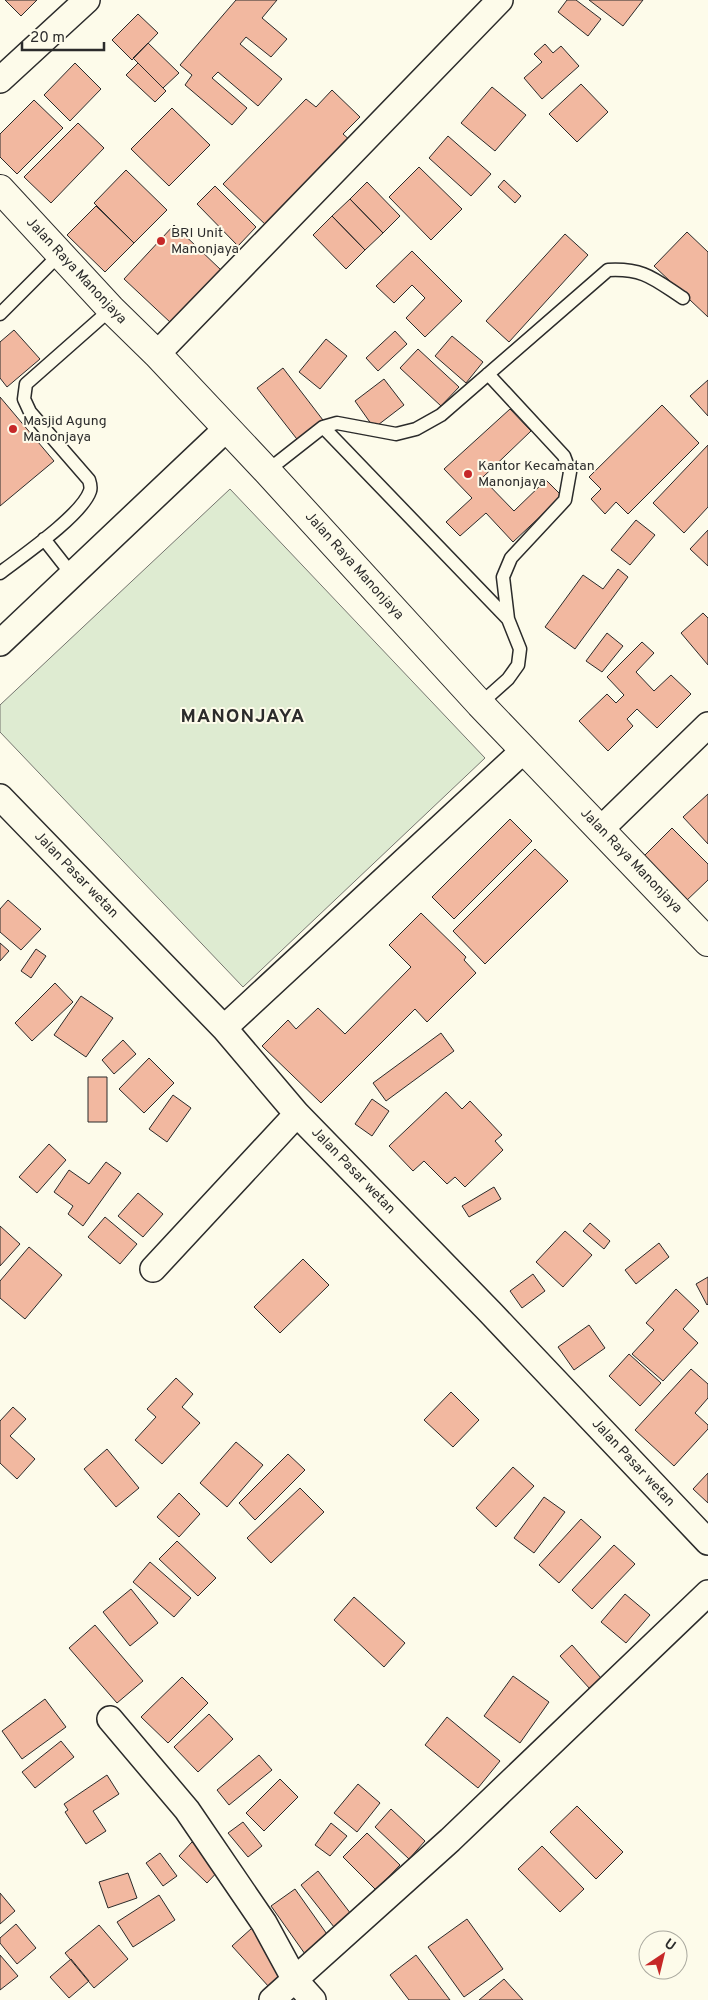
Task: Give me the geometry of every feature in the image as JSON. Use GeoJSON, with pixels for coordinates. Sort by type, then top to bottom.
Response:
{"type":"FeatureCollection","features":[{"type":"Feature","properties":{"kind":"main road","name":"Jalan Raya Manonjaya"},"geometry":{"type":"LineString","coordinates":[[0,189],[111,309],[157,354],[267,471],[480,704],[708,942]]}},
{"type":"Feature","properties":{"kind":"street"},"geometry":{"type":"LineString","coordinates":[[0,80],[87,0]]}},
{"type":"Feature","properties":{"kind":"street"},"geometry":{"type":"LineString","coordinates":[[157,354],[500,0]]}},
{"type":"Feature","properties":{"kind":"street"},"geometry":{"type":"LineString","coordinates":[[0,643],[226,429]]}},
{"type":"Feature","properties":{"kind":"street"},"geometry":{"type":"LineString","coordinates":[[600,830],[708,725]]}},
{"type":"Feature","properties":{"kind":"street"},"geometry":{"type":"LineString","coordinates":[[224,1028],[524,750]]}},
{"type":"Feature","properties":{"kind":"street","name":"Jalan Pasar wetan"},"geometry":{"type":"LineString","coordinates":[[0,797],[224,1028],[297,1114],[490,1312],[708,1542]]}},
{"type":"Feature","properties":{"kind":"street"},"geometry":{"type":"LineString","coordinates":[[153,1269],[297,1114]]}},
{"type":"Feature","properties":{"kind":"street"},"geometry":{"type":"LineString","coordinates":[[272,2000],[450,1840],[708,1593]]}},
{"type":"Feature","properties":{"kind":"street"},"geometry":{"type":"LineString","coordinates":[[110,1719],[187,1810],[264,1923],[295,1980],[314,2000]]}},
{"type":"Feature","properties":{"kind":"lane"},"geometry":{"type":"LineString","coordinates":[[0,314],[60,254]]}},
{"type":"Feature","properties":{"kind":"lane"},"geometry":{"type":"LineString","coordinates":[[267,471],[323,427],[337,423],[396,434],[416,429],[441,416],[608,270],[631,269],[647,274],[683,298]]}},
{"type":"Feature","properties":{"kind":"lane"},"geometry":{"type":"LineString","coordinates":[[0,573],[44,540],[81,505],[90,490],[89,480],[30,412],[24,399],[26,384],[111,309]]}},
{"type":"Feature","properties":{"kind":"lane"},"geometry":{"type":"LineString","coordinates":[[480,704],[508,678],[518,665],[520,649],[508,619],[503,577],[511,558],[565,500],[570,472],[564,456],[488,374]]}},
{"type":"Feature","properties":{"kind":"lane"},"geometry":{"type":"LineString","coordinates":[[323,427],[508,619]]}},
{"type":"Feature","properties":{"kind":"lane"},"geometry":{"type":"LineString","coordinates":[[44,540],[72,576]]}},
{"type":"Feature","properties":{"kind":"green space"},"geometry":{"type":"Polygon","coordinates":[[[230,489],[485,758],[243,987],[0,732],[0,705],[230,489]]]}},
{"type":"Feature","properties":{"kind":"building"},"geometry":{"type":"Polygon","coordinates":[[[5,0],[37,0],[21,16],[5,0]]]}},
{"type":"Feature","properties":{"kind":"building"},"geometry":{"type":"Polygon","coordinates":[[[236,0],[277,0],[262,18],[287,39],[271,57],[246,37],[240,44],[282,79],[258,106],[218,72],[212,78],[247,108],[232,125],[185,85],[192,75],[180,65],[236,0]]]}},
{"type":"Feature","properties":{"kind":"building"},"geometry":{"type":"Polygon","coordinates":[[[567,0],[576,0],[601,19],[588,36],[558,12],[567,0]]]}},
{"type":"Feature","properties":{"kind":"building"},"geometry":{"type":"Polygon","coordinates":[[[589,0],[643,0],[623,26],[589,0]]]}},
{"type":"Feature","properties":{"kind":"building"},"geometry":{"type":"Polygon","coordinates":[[[138,14],[158,33],[132,60],[112,40],[138,14]]]}},
{"type":"Feature","properties":{"kind":"building"},"geometry":{"type":"Polygon","coordinates":[[[148,43],[179,73],[163,88],[133,58],[148,43]]]}},
{"type":"Feature","properties":{"kind":"building"},"geometry":{"type":"Polygon","coordinates":[[[545,44],[553,53],[561,46],[579,66],[542,99],[524,78],[542,62],[534,54],[545,44]]]}},
{"type":"Feature","properties":{"kind":"building"},"geometry":{"type":"Polygon","coordinates":[[[75,63],[101,89],[70,121],[44,95],[75,63]]]}},
{"type":"Feature","properties":{"kind":"building"},"geometry":{"type":"Polygon","coordinates":[[[138,63],[166,91],[155,102],[126,75],[138,63]]]}},
{"type":"Feature","properties":{"kind":"building"},"geometry":{"type":"Polygon","coordinates":[[[581,84],[608,112],[577,142],[549,114],[581,84]]]}},
{"type":"Feature","properties":{"kind":"building"},"geometry":{"type":"Polygon","coordinates":[[[492,87],[526,115],[495,151],[461,123],[492,87]]]}},
{"type":"Feature","properties":{"kind":"building"},"geometry":{"type":"Polygon","coordinates":[[[332,90],[360,117],[343,134],[351,141],[268,227],[223,184],[306,99],[316,107],[332,90]]]}},
{"type":"Feature","properties":{"kind":"building"},"geometry":{"type":"Polygon","coordinates":[[[34,100],[63,128],[17,174],[0,157],[0,134],[34,100]]]}},
{"type":"Feature","properties":{"kind":"building"},"geometry":{"type":"Polygon","coordinates":[[[172,108],[210,145],[169,186],[131,149],[172,108]]]}},
{"type":"Feature","properties":{"kind":"building"},"geometry":{"type":"Polygon","coordinates":[[[78,123],[104,148],[51,203],[24,177],[78,123]]]}},
{"type":"Feature","properties":{"kind":"building"},"geometry":{"type":"Polygon","coordinates":[[[448,136],[491,174],[471,196],[429,158],[448,136]]]}},
{"type":"Feature","properties":{"kind":"building"},"geometry":{"type":"Polygon","coordinates":[[[419,167],[462,209],[431,240],[389,197],[419,167]]]}},
{"type":"Feature","properties":{"kind":"building"},"geometry":{"type":"Polygon","coordinates":[[[126,170],[167,210],[134,243],[94,203],[126,170]]]}},
{"type":"Feature","properties":{"kind":"building"},"geometry":{"type":"Polygon","coordinates":[[[504,180],[521,196],[515,203],[498,187],[504,180]]]}},
{"type":"Feature","properties":{"kind":"building"},"geometry":{"type":"Polygon","coordinates":[[[367,182],[400,216],[383,233],[350,199],[367,182]]]}},
{"type":"Feature","properties":{"kind":"building"},"geometry":{"type":"Polygon","coordinates":[[[215,186],[256,227],[238,246],[197,204],[215,186]]]}},
{"type":"Feature","properties":{"kind":"building"},"geometry":{"type":"Polygon","coordinates":[[[350,199],[383,233],[365,250],[332,216],[350,199]]]}},
{"type":"Feature","properties":{"kind":"building"},"geometry":{"type":"Polygon","coordinates":[[[96,206],[134,243],[105,272],[67,235],[96,206]]]}},
{"type":"Feature","properties":{"kind":"building"},"geometry":{"type":"Polygon","coordinates":[[[332,216],[365,250],[346,269],[313,235],[332,216]]]}},
{"type":"Feature","properties":{"kind":"building"},"geometry":{"type":"Polygon","coordinates":[[[174,225],[221,270],[171,323],[124,279],[174,225]]]}},
{"type":"Feature","properties":{"kind":"building"},"geometry":{"type":"Polygon","coordinates":[[[687,232],[708,252],[708,317],[654,266],[687,232]]]}},
{"type":"Feature","properties":{"kind":"building"},"geometry":{"type":"Polygon","coordinates":[[[565,234],[588,255],[509,342],[486,321],[565,234]]]}},
{"type":"Feature","properties":{"kind":"building"},"geometry":{"type":"Polygon","coordinates":[[[412,251],[462,301],[425,337],[406,318],[425,298],[412,285],[394,303],[376,286],[412,251]]]}},
{"type":"Feature","properties":{"kind":"building"},"geometry":{"type":"Polygon","coordinates":[[[14,330],[40,359],[7,387],[0,378],[0,342],[14,330]]]}},
{"type":"Feature","properties":{"kind":"building"},"geometry":{"type":"Polygon","coordinates":[[[395,331],[407,344],[378,371],[366,358],[395,331]]]}},
{"type":"Feature","properties":{"kind":"building"},"geometry":{"type":"Polygon","coordinates":[[[452,336],[483,362],[466,383],[435,356],[452,336]]]}},
{"type":"Feature","properties":{"kind":"building"},"geometry":{"type":"Polygon","coordinates":[[[326,339],[347,356],[320,389],[299,372],[326,339]]]}},
{"type":"Feature","properties":{"kind":"building"},"geometry":{"type":"Polygon","coordinates":[[[418,349],[459,387],[441,406],[400,368],[418,349]]]}},
{"type":"Feature","properties":{"kind":"building"},"geometry":{"type":"Polygon","coordinates":[[[283,368],[326,424],[300,443],[257,388],[283,368]]]}},
{"type":"Feature","properties":{"kind":"building"},"geometry":{"type":"Polygon","coordinates":[[[384,379],[404,405],[374,428],[355,401],[384,379]]]}},
{"type":"Feature","properties":{"kind":"building"},"geometry":{"type":"Polygon","coordinates":[[[708,380],[708,416],[690,396],[708,380]]]}},
{"type":"Feature","properties":{"kind":"building","name":"Masjid Agung Manonjaya"},"geometry":{"type":"Polygon","coordinates":[[[0,397],[54,461],[0,506],[0,397]]]}},
{"type":"Feature","properties":{"kind":"building"},"geometry":{"type":"Polygon","coordinates":[[[662,405],[699,443],[628,514],[616,502],[605,514],[591,499],[601,489],[589,477],[662,405]]]}},
{"type":"Feature","properties":{"kind":"building","name":"Kantor Kecamatan Manonjaya"},"geometry":{"type":"Polygon","coordinates":[[[510,409],[531,431],[482,478],[514,511],[546,480],[562,496],[513,542],[486,513],[460,536],[446,522],[472,498],[444,469],[510,409]]]}},
{"type":"Feature","properties":{"kind":"building"},"geometry":{"type":"Polygon","coordinates":[[[708,445],[708,507],[684,533],[653,503],[708,445]]]}},
{"type":"Feature","properties":{"kind":"building"},"geometry":{"type":"Polygon","coordinates":[[[636,520],[655,535],[630,565],[611,550],[636,520]]]}},
{"type":"Feature","properties":{"kind":"building"},"geometry":{"type":"Polygon","coordinates":[[[708,530],[708,566],[690,549],[708,530]]]}},
{"type":"Feature","properties":{"kind":"building"},"geometry":{"type":"Polygon","coordinates":[[[618,569],[628,577],[575,649],[545,627],[583,575],[603,589],[618,569]]]}},
{"type":"Feature","properties":{"kind":"building"},"geometry":{"type":"Polygon","coordinates":[[[703,613],[708,618],[708,665],[681,633],[703,613]]]}},
{"type":"Feature","properties":{"kind":"building"},"geometry":{"type":"Polygon","coordinates":[[[607,633],[623,646],[602,672],[586,661],[607,633]]]}},
{"type":"Feature","properties":{"kind":"building"},"geometry":{"type":"Polygon","coordinates":[[[642,642],[654,653],[636,672],[654,691],[671,675],[691,694],[657,728],[637,709],[627,719],[633,726],[608,751],[579,721],[607,694],[616,703],[624,695],[607,677],[642,642]]]}},
{"type":"Feature","properties":{"kind":"building"},"geometry":{"type":"Polygon","coordinates":[[[708,794],[708,844],[683,817],[708,794]]]}},
{"type":"Feature","properties":{"kind":"building"},"geometry":{"type":"Polygon","coordinates":[[[510,819],[532,841],[454,919],[432,897],[510,819]]]}},
{"type":"Feature","properties":{"kind":"building"},"geometry":{"type":"Polygon","coordinates":[[[672,828],[708,864],[708,880],[685,902],[642,858],[672,828]]]}},
{"type":"Feature","properties":{"kind":"building"},"geometry":{"type":"Polygon","coordinates":[[[535,849],[568,881],[485,964],[453,931],[535,849]]]}},
{"type":"Feature","properties":{"kind":"building"},"geometry":{"type":"Polygon","coordinates":[[[8,900],[41,929],[21,950],[0,932],[0,909],[8,900]]]}},
{"type":"Feature","properties":{"kind":"building"},"geometry":{"type":"Polygon","coordinates":[[[421,913],[466,957],[464,960],[476,973],[427,1022],[415,1009],[321,1103],[262,1046],[288,1020],[296,1029],[318,1008],[345,1034],[411,967],[389,945],[421,913]]]}},
{"type":"Feature","properties":{"kind":"building"},"geometry":{"type":"Polygon","coordinates":[[[0,943],[9,951],[0,961],[0,943]]]}},
{"type":"Feature","properties":{"kind":"building"},"geometry":{"type":"Polygon","coordinates":[[[36,949],[46,956],[31,978],[21,971],[36,949]]]}},
{"type":"Feature","properties":{"kind":"building"},"geometry":{"type":"Polygon","coordinates":[[[55,983],[73,1002],[32,1041],[15,1023],[55,983]]]}},
{"type":"Feature","properties":{"kind":"building"},"geometry":{"type":"Polygon","coordinates":[[[81,996],[113,1018],[86,1057],[54,1035],[81,996]]]}},
{"type":"Feature","properties":{"kind":"building"},"geometry":{"type":"Polygon","coordinates":[[[441,1033],[454,1051],[386,1101],[373,1083],[441,1033]]]}},
{"type":"Feature","properties":{"kind":"building"},"geometry":{"type":"Polygon","coordinates":[[[123,1040],[136,1054],[114,1074],[102,1060],[123,1040]]]}},
{"type":"Feature","properties":{"kind":"building"},"geometry":{"type":"Polygon","coordinates":[[[149,1058],[174,1083],[144,1113],[119,1089],[149,1058]]]}},
{"type":"Feature","properties":{"kind":"building"},"geometry":{"type":"Polygon","coordinates":[[[88,1077],[107,1077],[107,1122],[88,1122],[88,1077]]]}},
{"type":"Feature","properties":{"kind":"building"},"geometry":{"type":"Polygon","coordinates":[[[446,1092],[462,1109],[470,1101],[502,1135],[495,1141],[503,1150],[465,1187],[455,1177],[447,1184],[424,1161],[413,1171],[389,1146],[446,1092]]]}},
{"type":"Feature","properties":{"kind":"building"},"geometry":{"type":"Polygon","coordinates":[[[173,1095],[191,1108],[167,1142],[149,1129],[173,1095]]]}},
{"type":"Feature","properties":{"kind":"building"},"geometry":{"type":"Polygon","coordinates":[[[372,1099],[389,1111],[372,1136],[355,1124],[372,1099]]]}},
{"type":"Feature","properties":{"kind":"building"},"geometry":{"type":"Polygon","coordinates":[[[49,1144],[66,1160],[37,1193],[19,1177],[49,1144]]]}},
{"type":"Feature","properties":{"kind":"building"},"geometry":{"type":"Polygon","coordinates":[[[106,1162],[121,1173],[83,1226],[68,1214],[73,1206],[54,1192],[69,1170],[89,1184],[106,1162]]]}},
{"type":"Feature","properties":{"kind":"building"},"geometry":{"type":"Polygon","coordinates":[[[494,1187],[501,1199],[469,1217],[462,1206],[494,1187]]]}},
{"type":"Feature","properties":{"kind":"building"},"geometry":{"type":"Polygon","coordinates":[[[138,1193],[163,1214],[143,1237],[118,1216],[138,1193]]]}},
{"type":"Feature","properties":{"kind":"building"},"geometry":{"type":"Polygon","coordinates":[[[105,1217],[137,1244],[120,1264],[88,1237],[105,1217]]]}},
{"type":"Feature","properties":{"kind":"building"},"geometry":{"type":"Polygon","coordinates":[[[590,1223],[610,1241],[604,1249],[583,1231],[590,1223]]]}},
{"type":"Feature","properties":{"kind":"building"},"geometry":{"type":"Polygon","coordinates":[[[0,1226],[20,1244],[0,1266],[0,1226]]]}},
{"type":"Feature","properties":{"kind":"building"},"geometry":{"type":"Polygon","coordinates":[[[565,1231],[592,1255],[563,1287],[536,1262],[565,1231]]]}},
{"type":"Feature","properties":{"kind":"building"},"geometry":{"type":"Polygon","coordinates":[[[659,1243],[669,1257],[636,1284],[625,1270],[659,1243]]]}},
{"type":"Feature","properties":{"kind":"building"},"geometry":{"type":"Polygon","coordinates":[[[29,1247],[62,1275],[25,1319],[0,1298],[0,1281],[29,1247]]]}},
{"type":"Feature","properties":{"kind":"building"},"geometry":{"type":"Polygon","coordinates":[[[303,1259],[329,1285],[280,1333],[254,1307],[303,1259]]]}},
{"type":"Feature","properties":{"kind":"building"},"geometry":{"type":"Polygon","coordinates":[[[533,1274],[545,1291],[522,1308],[510,1291],[533,1274]]]}},
{"type":"Feature","properties":{"kind":"building"},"geometry":{"type":"Polygon","coordinates":[[[708,1277],[708,1304],[707,1305],[696,1284],[708,1277]]]}},
{"type":"Feature","properties":{"kind":"building"},"geometry":{"type":"Polygon","coordinates":[[[676,1289],[699,1311],[683,1329],[698,1343],[663,1381],[632,1354],[654,1330],[646,1323],[676,1289]]]}},
{"type":"Feature","properties":{"kind":"building"},"geometry":{"type":"Polygon","coordinates":[[[589,1325],[605,1348],[574,1370],[558,1347],[589,1325]]]}},
{"type":"Feature","properties":{"kind":"building"},"geometry":{"type":"Polygon","coordinates":[[[629,1354],[661,1383],[640,1406],[609,1376],[629,1354]]]}},
{"type":"Feature","properties":{"kind":"building"},"geometry":{"type":"Polygon","coordinates":[[[691,1369],[708,1384],[708,1398],[695,1413],[708,1425],[708,1429],[674,1466],[635,1430],[691,1369]]]}},
{"type":"Feature","properties":{"kind":"building"},"geometry":{"type":"Polygon","coordinates":[[[176,1378],[193,1394],[182,1407],[200,1423],[162,1464],[135,1440],[156,1417],[147,1409],[176,1378]]]}},
{"type":"Feature","properties":{"kind":"building"},"geometry":{"type":"Polygon","coordinates":[[[451,1392],[479,1420],[453,1447],[424,1420],[451,1392]]]}},
{"type":"Feature","properties":{"kind":"building"},"geometry":{"type":"Polygon","coordinates":[[[13,1407],[26,1419],[10,1436],[35,1459],[17,1479],[0,1463],[0,1421],[13,1407]]]}},
{"type":"Feature","properties":{"kind":"building"},"geometry":{"type":"Polygon","coordinates":[[[236,1442],[263,1465],[227,1507],[200,1483],[236,1442]]]}},
{"type":"Feature","properties":{"kind":"building"},"geometry":{"type":"Polygon","coordinates":[[[107,1449],[139,1488],[116,1507],[84,1469],[107,1449]]]}},
{"type":"Feature","properties":{"kind":"building"},"geometry":{"type":"Polygon","coordinates":[[[288,1454],[305,1470],[255,1520],[239,1503],[288,1454]]]}},
{"type":"Feature","properties":{"kind":"building"},"geometry":{"type":"Polygon","coordinates":[[[513,1467],[534,1486],[496,1527],[476,1508],[513,1467]]]}},
{"type":"Feature","properties":{"kind":"building"},"geometry":{"type":"Polygon","coordinates":[[[708,1473],[708,1503],[693,1489],[708,1473]]]}},
{"type":"Feature","properties":{"kind":"building"},"geometry":{"type":"Polygon","coordinates":[[[300,1488],[324,1512],[271,1563],[247,1538],[300,1488]]]}},
{"type":"Feature","properties":{"kind":"building"},"geometry":{"type":"Polygon","coordinates":[[[179,1493],[200,1514],[179,1537],[157,1517],[179,1493]]]}},
{"type":"Feature","properties":{"kind":"building"},"geometry":{"type":"Polygon","coordinates":[[[544,1497],[565,1512],[534,1553],[514,1538],[544,1497]]]}},
{"type":"Feature","properties":{"kind":"building"},"geometry":{"type":"Polygon","coordinates":[[[581,1519],[601,1537],[559,1583],[539,1565],[581,1519]]]}},
{"type":"Feature","properties":{"kind":"building"},"geometry":{"type":"Polygon","coordinates":[[[177,1541],[216,1578],[198,1596],[159,1559],[177,1541]]]}},
{"type":"Feature","properties":{"kind":"building"},"geometry":{"type":"Polygon","coordinates":[[[614,1545],[635,1564],[592,1609],[572,1590],[614,1545]]]}},
{"type":"Feature","properties":{"kind":"building"},"geometry":{"type":"Polygon","coordinates":[[[150,1562],[191,1598],[174,1617],[133,1582],[150,1562]]]}},
{"type":"Feature","properties":{"kind":"building"},"geometry":{"type":"Polygon","coordinates":[[[131,1589],[158,1623],[130,1646],[103,1612],[131,1589]]]}},
{"type":"Feature","properties":{"kind":"building"},"geometry":{"type":"Polygon","coordinates":[[[625,1594],[650,1615],[626,1643],[601,1622],[625,1594]]]}},
{"type":"Feature","properties":{"kind":"building"},"geometry":{"type":"Polygon","coordinates":[[[354,1597],[405,1643],[384,1667],[334,1620],[354,1597]]]}},
{"type":"Feature","properties":{"kind":"building"},"geometry":{"type":"Polygon","coordinates":[[[95,1625],[143,1681],[117,1703],[69,1648],[95,1625]]]}},
{"type":"Feature","properties":{"kind":"building"},"geometry":{"type":"Polygon","coordinates":[[[572,1645],[601,1678],[590,1689],[560,1656],[572,1645]]]}},
{"type":"Feature","properties":{"kind":"building"},"geometry":{"type":"Polygon","coordinates":[[[513,1676],[549,1702],[520,1743],[484,1716],[513,1676]]]}},
{"type":"Feature","properties":{"kind":"building"},"geometry":{"type":"Polygon","coordinates":[[[182,1677],[208,1703],[168,1743],[141,1717],[182,1677]]]}},
{"type":"Feature","properties":{"kind":"building"},"geometry":{"type":"Polygon","coordinates":[[[45,1699],[66,1727],[22,1759],[2,1731],[45,1699]]]}},
{"type":"Feature","properties":{"kind":"building"},"geometry":{"type":"Polygon","coordinates":[[[209,1714],[233,1739],[198,1772],[174,1747],[209,1714]]]}},
{"type":"Feature","properties":{"kind":"building"},"geometry":{"type":"Polygon","coordinates":[[[447,1717],[500,1761],[478,1788],[425,1745],[447,1717]]]}},
{"type":"Feature","properties":{"kind":"building"},"geometry":{"type":"Polygon","coordinates":[[[61,1741],[74,1757],[35,1788],[22,1772],[61,1741]]]}},
{"type":"Feature","properties":{"kind":"building"},"geometry":{"type":"Polygon","coordinates":[[[259,1755],[272,1770],[229,1805],[217,1790],[259,1755]]]}},
{"type":"Feature","properties":{"kind":"building"},"geometry":{"type":"Polygon","coordinates":[[[107,1775],[119,1794],[93,1811],[106,1831],[86,1844],[65,1812],[68,1810],[64,1804],[107,1775]]]}},
{"type":"Feature","properties":{"kind":"building"},"geometry":{"type":"Polygon","coordinates":[[[280,1779],[298,1797],[264,1831],[246,1813],[280,1779]]]}},
{"type":"Feature","properties":{"kind":"building"},"geometry":{"type":"Polygon","coordinates":[[[358,1784],[380,1803],[357,1832],[334,1813],[358,1784]]]}},
{"type":"Feature","properties":{"kind":"building"},"geometry":{"type":"Polygon","coordinates":[[[577,1806],[623,1852],[596,1879],[550,1832],[577,1806]]]}},
{"type":"Feature","properties":{"kind":"building"},"geometry":{"type":"Polygon","coordinates":[[[391,1809],[425,1841],[409,1859],[375,1827],[391,1809]]]}},
{"type":"Feature","properties":{"kind":"building"},"geometry":{"type":"Polygon","coordinates":[[[243,1822],[262,1846],[248,1857],[228,1833],[243,1822]]]}},
{"type":"Feature","properties":{"kind":"building"},"geometry":{"type":"Polygon","coordinates":[[[331,1823],[347,1836],[330,1856],[315,1845],[331,1823]]]}},
{"type":"Feature","properties":{"kind":"building"},"geometry":{"type":"Polygon","coordinates":[[[367,1833],[400,1865],[376,1890],[343,1857],[367,1833]]]}},
{"type":"Feature","properties":{"kind":"building"},"geometry":{"type":"Polygon","coordinates":[[[192,1842],[220,1869],[207,1883],[179,1856],[192,1842]]]}},
{"type":"Feature","properties":{"kind":"building"},"geometry":{"type":"Polygon","coordinates":[[[542,1846],[584,1889],[560,1912],[518,1869],[542,1846]]]}},
{"type":"Feature","properties":{"kind":"building"},"geometry":{"type":"Polygon","coordinates":[[[160,1853],[177,1876],[163,1886],[146,1863],[160,1853]]]}},
{"type":"Feature","properties":{"kind":"building"},"geometry":{"type":"Polygon","coordinates":[[[318,1871],[351,1914],[334,1927],[301,1885],[318,1871]]]}},
{"type":"Feature","properties":{"kind":"building"},"geometry":{"type":"Polygon","coordinates":[[[128,1873],[137,1898],[108,1908],[99,1882],[128,1873]]]}},
{"type":"Feature","properties":{"kind":"building"},"geometry":{"type":"Polygon","coordinates":[[[295,1889],[329,1937],[305,1954],[271,1906],[295,1889]]]}},
{"type":"Feature","properties":{"kind":"building"},"geometry":{"type":"Polygon","coordinates":[[[0,1893],[15,1911],[0,1924],[0,1893]]]}},
{"type":"Feature","properties":{"kind":"building"},"geometry":{"type":"Polygon","coordinates":[[[159,1895],[175,1920],[133,1947],[117,1922],[159,1895]]]}},
{"type":"Feature","properties":{"kind":"building"},"geometry":{"type":"Polygon","coordinates":[[[467,1919],[503,1969],[464,1997],[428,1947],[467,1919]]]}},
{"type":"Feature","properties":{"kind":"building"},"geometry":{"type":"Polygon","coordinates":[[[16,1924],[36,1948],[17,1964],[0,1943],[0,1938],[16,1924]]]}},
{"type":"Feature","properties":{"kind":"building"},"geometry":{"type":"Polygon","coordinates":[[[99,1925],[128,1959],[94,1988],[65,1953],[99,1925]]]}},
{"type":"Feature","properties":{"kind":"building"},"geometry":{"type":"Polygon","coordinates":[[[252,1928],[289,1969],[269,1987],[232,1946],[252,1928]]]}},
{"type":"Feature","properties":{"kind":"building"},"geometry":{"type":"Polygon","coordinates":[[[0,1955],[18,1976],[0,1990],[0,1955]]]}},
{"type":"Feature","properties":{"kind":"building"},"geometry":{"type":"Polygon","coordinates":[[[416,1955],[450,2000],[409,2000],[390,1975],[416,1955]]]}},
{"type":"Feature","properties":{"kind":"building"},"geometry":{"type":"Polygon","coordinates":[[[71,1959],[89,1981],[69,1998],[50,1977],[71,1959]]]}},
{"type":"Feature","properties":{"kind":"building"},"geometry":{"type":"Polygon","coordinates":[[[504,1979],[523,2000],[479,2000],[504,1979]]]}},
{"type":"Feature","properties":{"kind":"place","name":"BRI Unit Manonjaya"},"geometry":{"type":"Point","coordinates":[161,241]}},
{"type":"Feature","properties":{"kind":"place","name":"Masjid Agung Manonjaya"},"geometry":{"type":"Point","coordinates":[13,429]}},
{"type":"Feature","properties":{"kind":"place","name":"Kantor Kecamatan Manonjaya"},"geometry":{"type":"Point","coordinates":[468,474]}},
{"type":"Feature","properties":{"kind":"district","name":"MANONJAYA"},"geometry":{"type":"Point","coordinates":[243,717]}}]}
